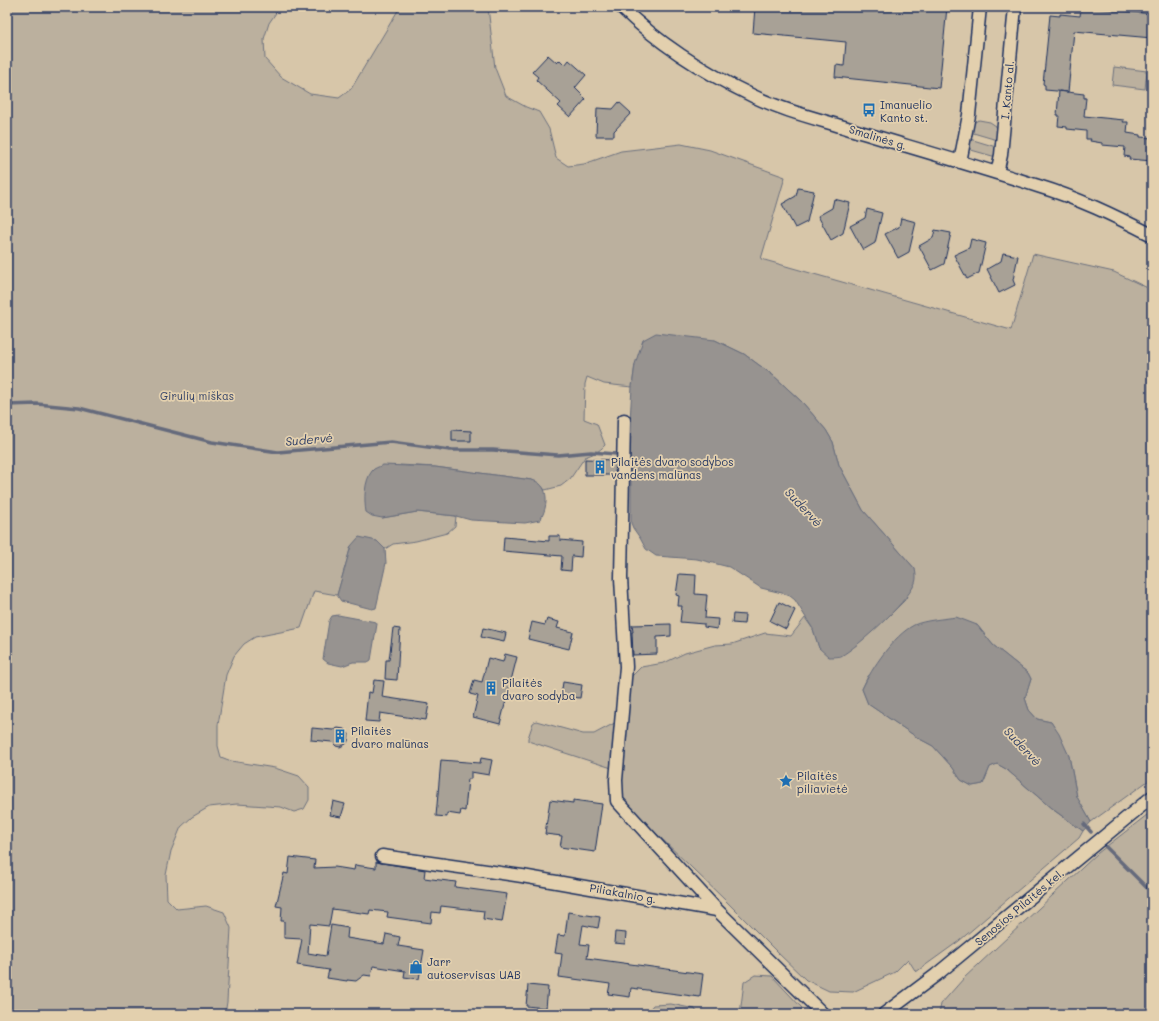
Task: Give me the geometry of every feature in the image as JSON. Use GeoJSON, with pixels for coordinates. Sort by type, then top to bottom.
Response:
{"type":"FeatureCollection","features":[{"type":"Feature","properties":{"kind":"street","name":"Smalinės g."},"geometry":{"type":"LineString","coordinates":[[620,7],[648,31],[682,56],[720,80],[753,96],[801,114],[997,173],[1075,199],[1110,213],[1152,235]]}},
{"type":"Feature","properties":{"kind":"street"},"geometry":{"type":"LineString","coordinates":[[960,162],[969,115],[980,7]]}},
{"type":"Feature","properties":{"kind":"street","name":"I. Kanto al."},"geometry":{"type":"LineString","coordinates":[[997,173],[1001,155],[1015,7]]}},
{"type":"Feature","properties":{"kind":"street"},"geometry":{"type":"LineString","coordinates":[[624,420],[621,578],[626,667],[616,780],[617,801],[717,910],[823,1014]]}},
{"type":"Feature","properties":{"kind":"street","name":"Senosios Pilaitės kel."},"geometry":{"type":"LineString","coordinates":[[884,1014],[959,956],[1152,797]]}},
{"type":"Feature","properties":{"kind":"street","name":"Piliakalnio g."},"geometry":{"type":"LineString","coordinates":[[382,856],[529,877],[717,910]]}},
{"type":"Feature","properties":{"kind":"green space","name":"Girulių miškas"},"geometry":{"type":"Polygon","coordinates":[[[7,7],[280,7],[269,23],[264,39],[265,59],[281,77],[310,94],[339,98],[351,89],[400,7],[488,7],[495,68],[506,96],[539,112],[549,129],[556,158],[568,166],[584,164],[621,151],[681,144],[710,150],[785,177],[761,259],[1011,330],[1033,254],[1114,272],[1152,290],[1152,778],[1091,822],[1077,797],[1069,756],[1051,722],[1037,719],[1029,710],[1025,698],[1031,679],[1028,673],[993,645],[977,625],[868,676],[862,689],[868,704],[918,738],[933,746],[953,768],[961,780],[972,786],[983,784],[990,767],[997,764],[1006,769],[1052,809],[1083,831],[1079,838],[959,941],[916,972],[908,959],[895,972],[853,992],[829,991],[806,980],[626,804],[622,795],[621,771],[528,741],[533,723],[536,721],[583,734],[594,734],[626,717],[629,684],[632,676],[641,667],[664,663],[685,653],[715,645],[732,644],[765,633],[791,636],[805,618],[813,629],[819,648],[856,645],[906,599],[915,569],[863,510],[839,465],[833,442],[826,430],[803,403],[774,376],[744,354],[715,340],[635,364],[632,387],[604,384],[587,377],[585,384],[584,419],[597,424],[605,445],[593,454],[585,457],[570,479],[561,486],[545,490],[540,484],[532,480],[435,467],[400,465],[382,518],[417,512],[456,516],[455,526],[447,533],[416,541],[393,544],[385,549],[377,541],[351,546],[337,595],[314,591],[301,628],[255,637],[244,644],[234,656],[226,675],[218,725],[218,746],[221,757],[231,761],[275,768],[299,776],[309,787],[309,800],[304,809],[294,812],[281,807],[237,804],[209,807],[192,817],[181,827],[171,851],[166,875],[167,899],[177,909],[206,906],[224,912],[231,928],[225,1014],[7,1014],[7,7]]]}},
{"type":"Feature","properties":{"kind":"green space"},"geometry":{"type":"Polygon","coordinates":[[[1114,67],[1147,71],[1145,89],[1112,85],[1114,67]]]}},
{"type":"Feature","properties":{"kind":"green space"},"geometry":{"type":"Polygon","coordinates":[[[979,120],[990,122],[996,126],[997,140],[970,132],[973,124],[979,120]]]}},
{"type":"Feature","properties":{"kind":"green space"},"geometry":{"type":"Polygon","coordinates":[[[970,139],[996,147],[996,157],[971,150],[970,139]]]}},
{"type":"Feature","properties":{"kind":"green space"},"geometry":{"type":"Polygon","coordinates":[[[1152,811],[1152,1014],[939,1014],[941,1004],[964,978],[1098,853],[1152,811]]]}},
{"type":"Feature","properties":{"kind":"green space"},"geometry":{"type":"Polygon","coordinates":[[[755,975],[772,976],[802,1008],[798,1014],[740,1014],[744,982],[755,975]]]}},
{"type":"Feature","properties":{"kind":"green space"},"geometry":{"type":"Polygon","coordinates":[[[671,1004],[695,1009],[698,1014],[648,1014],[653,1005],[671,1004]]]}},
{"type":"Feature","properties":{"kind":"water"},"geometry":{"type":"Polygon","coordinates":[[[656,333],[715,340],[744,354],[774,376],[803,403],[826,430],[833,442],[839,465],[863,510],[915,569],[915,583],[902,602],[870,634],[841,656],[829,657],[819,648],[813,629],[795,600],[790,596],[761,588],[729,567],[697,559],[656,556],[646,549],[633,528],[631,523],[631,468],[629,466],[628,455],[632,387],[635,364],[643,340],[656,333]]]}},
{"type":"Feature","properties":{"kind":"water"},"geometry":{"type":"Polygon","coordinates":[[[383,465],[435,467],[532,480],[540,484],[545,492],[546,502],[544,512],[540,520],[525,523],[471,520],[456,516],[417,512],[382,518],[372,516],[366,512],[365,496],[367,480],[375,468],[383,465]]]}},
{"type":"Feature","properties":{"kind":"water"},"geometry":{"type":"Polygon","coordinates":[[[359,537],[377,541],[385,549],[386,563],[376,608],[372,609],[341,601],[337,595],[351,546],[359,537]]]}},
{"type":"Feature","properties":{"kind":"water"},"geometry":{"type":"Polygon","coordinates":[[[338,615],[376,622],[377,624],[371,660],[368,662],[353,662],[342,666],[328,663],[323,659],[329,621],[332,616],[338,615]]]}},
{"type":"Feature","properties":{"kind":"water"},"geometry":{"type":"Polygon","coordinates":[[[956,617],[977,625],[993,645],[1028,673],[1031,679],[1025,698],[1029,710],[1037,719],[1051,722],[1059,734],[1069,756],[1077,797],[1091,822],[1083,831],[1051,808],[1006,769],[997,764],[990,767],[983,784],[972,786],[961,780],[953,768],[933,746],[918,738],[868,704],[862,689],[877,662],[898,637],[918,623],[956,617]]]}},
{"type":"Feature","properties":{"kind":"building"},"geometry":{"type":"Polygon","coordinates":[[[755,7],[947,7],[939,88],[835,77],[836,65],[844,66],[846,42],[753,33],[755,7]]]}},
{"type":"Feature","properties":{"kind":"building"},"geometry":{"type":"Polygon","coordinates":[[[1085,7],[1152,14],[1152,38],[1074,31],[1068,92],[1045,90],[1045,85],[1043,84],[1050,15],[1060,16],[1060,14],[1080,16],[1081,8],[1085,7]]]}},
{"type":"Feature","properties":{"kind":"building"},"geometry":{"type":"Polygon","coordinates":[[[548,55],[557,63],[560,60],[565,65],[569,60],[586,75],[575,88],[586,99],[570,117],[558,106],[561,103],[536,80],[538,77],[532,72],[548,55]]]}},
{"type":"Feature","properties":{"kind":"building"},"geometry":{"type":"Polygon","coordinates":[[[1059,91],[1084,94],[1084,98],[1086,98],[1084,116],[1124,120],[1123,122],[1128,122],[1127,133],[1140,135],[1140,137],[1152,138],[1152,161],[1129,159],[1130,157],[1124,156],[1125,147],[1102,145],[1102,143],[1090,141],[1091,139],[1086,139],[1086,131],[1067,129],[1067,127],[1058,126],[1059,115],[1057,115],[1059,91]]]}},
{"type":"Feature","properties":{"kind":"building"},"geometry":{"type":"Polygon","coordinates":[[[619,102],[631,113],[614,131],[614,136],[596,136],[597,108],[613,109],[619,102]]]}},
{"type":"Feature","properties":{"kind":"building"},"geometry":{"type":"Polygon","coordinates":[[[798,188],[814,191],[807,222],[795,228],[782,204],[796,196],[798,188]]]}},
{"type":"Feature","properties":{"kind":"building"},"geometry":{"type":"Polygon","coordinates":[[[834,199],[850,203],[843,233],[831,240],[818,216],[832,208],[834,199]]]}},
{"type":"Feature","properties":{"kind":"building"},"geometry":{"type":"Polygon","coordinates":[[[867,209],[882,213],[875,243],[863,250],[850,226],[865,218],[867,209]]]}},
{"type":"Feature","properties":{"kind":"building"},"geometry":{"type":"Polygon","coordinates":[[[901,218],[916,222],[909,252],[898,258],[885,234],[899,227],[901,218]]]}},
{"type":"Feature","properties":{"kind":"building"},"geometry":{"type":"Polygon","coordinates":[[[935,230],[951,233],[944,264],[932,270],[919,246],[933,238],[935,230]]]}},
{"type":"Feature","properties":{"kind":"building"},"geometry":{"type":"Polygon","coordinates":[[[971,239],[986,243],[979,273],[967,279],[954,255],[969,248],[971,239]]]}},
{"type":"Feature","properties":{"kind":"building"},"geometry":{"type":"Polygon","coordinates":[[[1003,253],[1018,256],[1013,280],[1015,285],[999,293],[987,269],[1001,261],[1003,253]]]}},
{"type":"Feature","properties":{"kind":"building"},"geometry":{"type":"Polygon","coordinates":[[[452,430],[471,431],[471,441],[452,441],[452,430]]]}},
{"type":"Feature","properties":{"kind":"building","name":"Pilaitės dvaro sodybos vandens malūnas"},"geometry":{"type":"Polygon","coordinates":[[[585,459],[616,460],[615,475],[585,475],[585,459]]]}},
{"type":"Feature","properties":{"kind":"building"},"geometry":{"type":"Polygon","coordinates":[[[549,536],[560,536],[560,540],[582,542],[581,557],[572,556],[571,571],[561,570],[562,556],[503,551],[504,537],[549,541],[549,536]]]}},
{"type":"Feature","properties":{"kind":"building"},"geometry":{"type":"Polygon","coordinates":[[[679,574],[696,575],[695,594],[707,595],[705,618],[718,619],[717,629],[704,627],[704,624],[680,622],[682,606],[678,606],[679,596],[676,595],[679,574]]]}},
{"type":"Feature","properties":{"kind":"building"},"geometry":{"type":"Polygon","coordinates":[[[779,602],[795,610],[786,629],[770,621],[779,602]]]}},
{"type":"Feature","properties":{"kind":"building"},"geometry":{"type":"Polygon","coordinates":[[[733,614],[745,615],[744,624],[732,623],[733,614]]]}},
{"type":"Feature","properties":{"kind":"building"},"geometry":{"type":"Polygon","coordinates":[[[547,619],[559,622],[557,628],[573,632],[569,649],[528,639],[532,622],[545,625],[547,619]]]}},
{"type":"Feature","properties":{"kind":"building"},"geometry":{"type":"Polygon","coordinates":[[[671,624],[671,636],[657,637],[657,654],[633,655],[632,625],[671,624]]]}},
{"type":"Feature","properties":{"kind":"building"},"geometry":{"type":"Polygon","coordinates":[[[393,628],[400,629],[397,680],[385,679],[386,660],[389,660],[393,628]]]}},
{"type":"Feature","properties":{"kind":"building"},"geometry":{"type":"Polygon","coordinates":[[[483,628],[506,633],[504,642],[481,637],[483,628]]]}},
{"type":"Feature","properties":{"kind":"building","name":"Pilaitės dvaro sodyba"},"geometry":{"type":"Polygon","coordinates":[[[505,654],[517,657],[500,724],[473,717],[478,696],[470,694],[474,680],[482,682],[488,658],[503,662],[505,654]]]}},
{"type":"Feature","properties":{"kind":"building"},"geometry":{"type":"Polygon","coordinates":[[[374,680],[384,681],[382,697],[429,704],[426,720],[380,713],[379,722],[365,721],[368,692],[372,693],[374,680]]]}},
{"type":"Feature","properties":{"kind":"building"},"geometry":{"type":"Polygon","coordinates":[[[563,682],[582,685],[580,698],[561,696],[563,682]]]}},
{"type":"Feature","properties":{"kind":"building"},"geometry":{"type":"Polygon","coordinates":[[[312,728],[333,730],[338,728],[344,729],[349,734],[348,741],[340,747],[336,746],[332,742],[311,740],[312,728]]]}},
{"type":"Feature","properties":{"kind":"building"},"geometry":{"type":"Polygon","coordinates":[[[481,758],[492,760],[489,775],[471,772],[471,779],[468,779],[465,811],[461,810],[460,815],[447,813],[447,817],[436,816],[441,760],[480,763],[481,758]]]}},
{"type":"Feature","properties":{"kind":"building"},"geometry":{"type":"Polygon","coordinates":[[[550,800],[573,803],[573,800],[602,804],[595,852],[560,847],[562,836],[545,834],[550,800]]]}},
{"type":"Feature","properties":{"kind":"building"},"geometry":{"type":"Polygon","coordinates":[[[333,801],[345,804],[341,817],[330,815],[333,801]]]}},
{"type":"Feature","properties":{"kind":"building"},"geometry":{"type":"Polygon","coordinates":[[[290,857],[315,860],[314,868],[335,867],[354,870],[355,865],[376,868],[376,862],[425,870],[424,878],[456,882],[455,887],[507,894],[502,922],[483,919],[484,911],[441,906],[440,913],[432,912],[431,923],[387,917],[388,912],[370,910],[369,914],[332,909],[329,926],[310,924],[308,953],[326,956],[331,925],[348,928],[347,938],[384,944],[386,934],[400,937],[398,946],[424,950],[419,979],[404,977],[405,971],[373,966],[371,976],[364,975],[356,981],[327,978],[329,970],[297,965],[302,939],[284,938],[284,921],[281,921],[282,907],[276,906],[284,873],[288,874],[290,857]]]}},
{"type":"Feature","properties":{"kind":"building"},"geometry":{"type":"Polygon","coordinates":[[[568,912],[600,917],[598,928],[583,925],[580,944],[589,945],[587,958],[703,974],[700,997],[631,988],[630,997],[608,994],[610,984],[559,977],[562,954],[555,953],[558,935],[565,936],[568,912]]]}},
{"type":"Feature","properties":{"kind":"building"},"geometry":{"type":"Polygon","coordinates":[[[615,932],[626,933],[625,944],[614,943],[615,932]]]}},
{"type":"Feature","properties":{"kind":"building"},"geometry":{"type":"Polygon","coordinates":[[[528,985],[548,987],[546,1008],[526,1006],[528,985]]]}},
{"type":"Feature","properties":{"kind":"waterway","name":"Sudervė"},"geometry":{"type":"LineString","coordinates":[[7,405],[37,404],[79,408],[212,442],[278,452],[391,442],[450,450],[493,450],[558,455],[591,452],[616,454]]}},
{"type":"Feature","properties":{"kind":"waterway","name":"Sudervė"},"geometry":{"type":"LineString","coordinates":[[1084,824],[1091,832]]}},
{"type":"Feature","properties":{"kind":"waterway","name":"Sudervė"},"geometry":{"type":"LineString","coordinates":[[1105,846],[1152,893]]}},
{"type":"Feature","properties":{"kind":"place","name":"Imanuelio Kanto st."},"geometry":{"type":"Point","coordinates":[869,110]}},
{"type":"Feature","properties":{"kind":"place","name":"Pilaitės dvaro sodybos vandens malūnas"},"geometry":{"type":"Point","coordinates":[600,467]}},
{"type":"Feature","properties":{"kind":"place","name":"Pilaitės dvaro sodyba"},"geometry":{"type":"Point","coordinates":[491,688]}},
{"type":"Feature","properties":{"kind":"place","name":"Pilaitės dvaro malūnas"},"geometry":{"type":"Point","coordinates":[340,736]}},
{"type":"Feature","properties":{"kind":"place","name":"Pilaitės piliavietė"},"geometry":{"type":"Point","coordinates":[786,781]}},
{"type":"Feature","properties":{"kind":"place","name":"Jarr autoservisas UAB"},"geometry":{"type":"Point","coordinates":[416,967]}}]}
